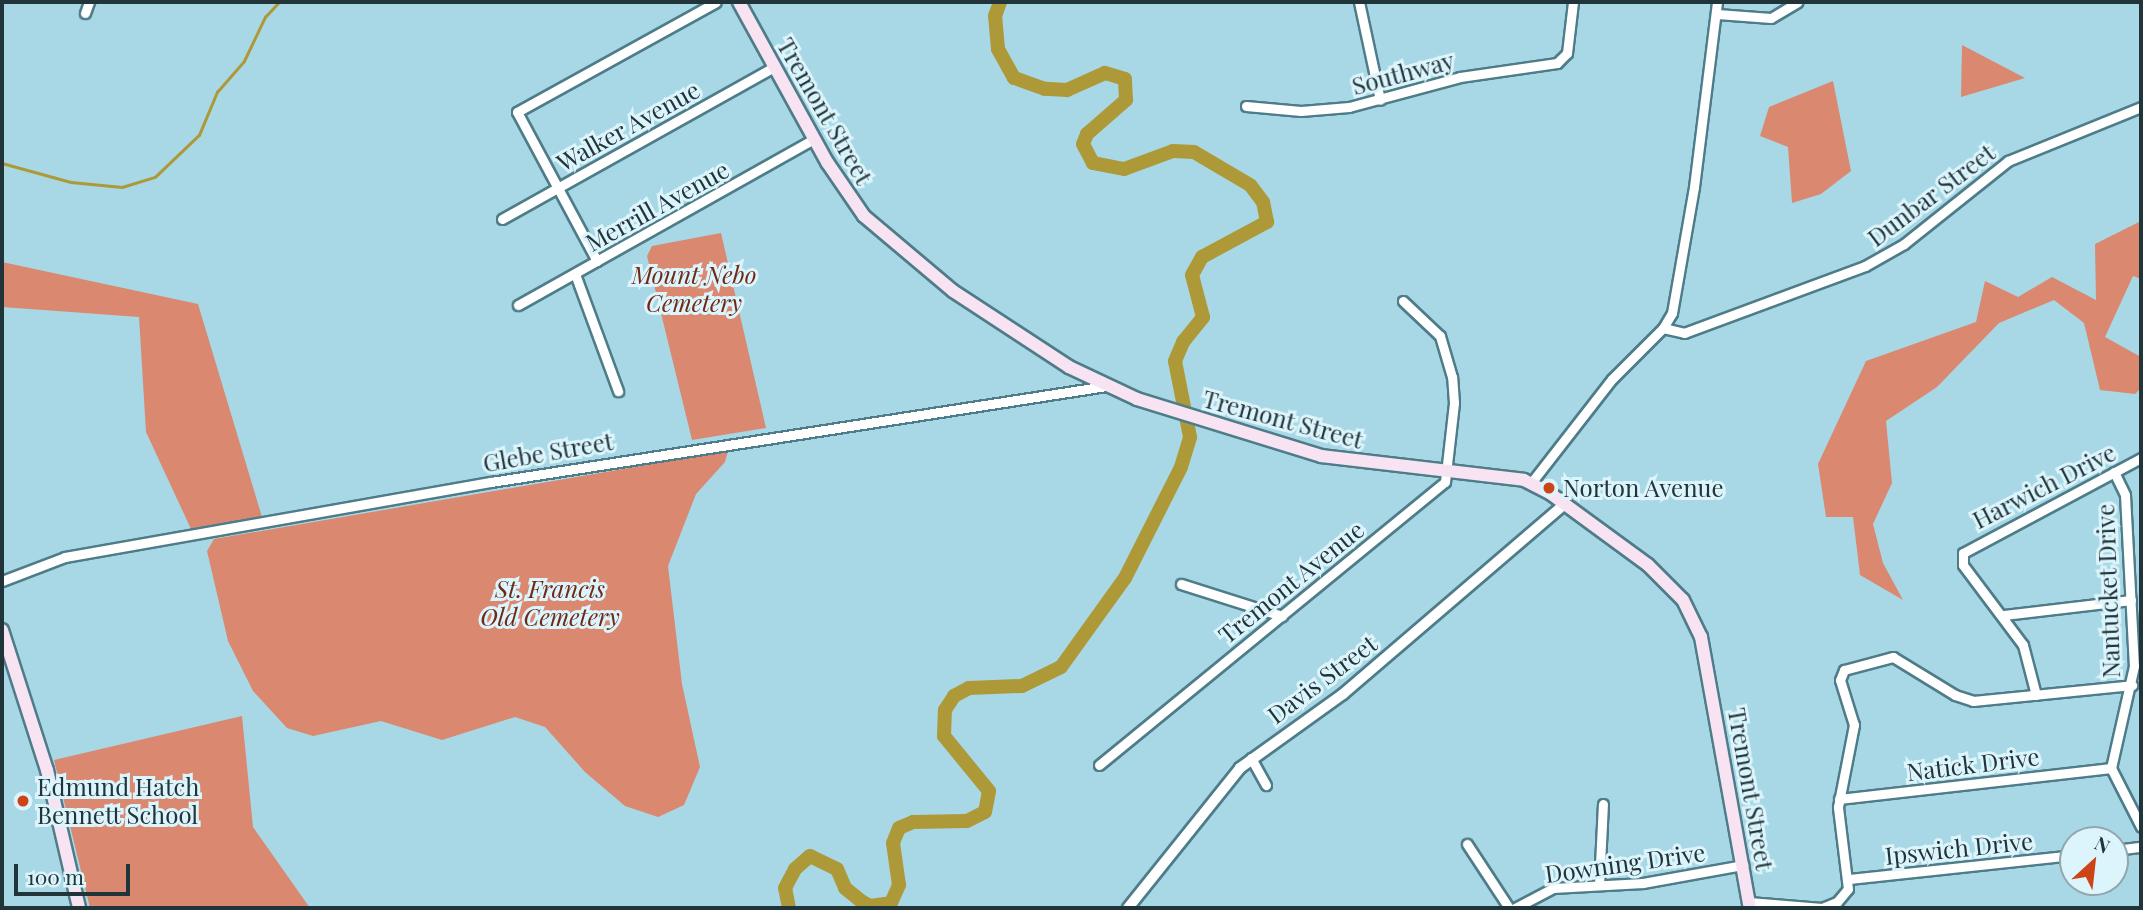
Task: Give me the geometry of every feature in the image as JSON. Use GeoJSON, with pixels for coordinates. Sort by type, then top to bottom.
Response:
{"type":"FeatureCollection","features":[{"type":"Feature","properties":{"kind":"main road","name":"Tremont Street"},"geometry":{"type":"LineString","coordinates":[[739,2],[814,139],[852,201],[891,242],[1013,332],[1107,386],[1164,408],[1338,460],[1449,470],[1531,483],[1565,504],[1648,565],[1693,617],[1709,670],[1750,905]]}},
{"type":"Feature","properties":{"kind":"main road"},"geometry":{"type":"LineString","coordinates":[[2,630],[40,745],[79,908]]}},
{"type":"Feature","properties":{"kind":"street"},"geometry":{"type":"LineString","coordinates":[[85,13],[89,2]]}},
{"type":"Feature","properties":{"kind":"street"},"geometry":{"type":"LineString","coordinates":[[597,261],[517,112],[716,2]]}},
{"type":"Feature","properties":{"kind":"street"},"geometry":{"type":"LineString","coordinates":[[1359,2],[1381,100]]}},
{"type":"Feature","properties":{"kind":"street","name":"Southway"},"geometry":{"type":"LineString","coordinates":[[1246,106],[1315,111],[1381,100],[1460,76],[1549,65],[1566,55],[1573,2]]}},
{"type":"Feature","properties":{"kind":"street"},"geometry":{"type":"LineString","coordinates":[[1531,483],[1612,379],[1663,328],[1677,296],[1717,2]]}},
{"type":"Feature","properties":{"kind":"street"},"geometry":{"type":"LineString","coordinates":[[1717,14],[1771,18],[1798,2]]}},
{"type":"Feature","properties":{"kind":"street","name":"Walker Avenue"},"geometry":{"type":"LineString","coordinates":[[502,219],[774,67]]}},
{"type":"Feature","properties":{"kind":"street","name":"Dunbar Street"},"geometry":{"type":"LineString","coordinates":[[1663,328],[1684,333],[1865,267],[1904,244],[2008,160],[2141,107]]}},
{"type":"Feature","properties":{"kind":"street","name":"Merrill Avenue"},"geometry":{"type":"LineString","coordinates":[[518,306],[814,139]]}},
{"type":"Feature","properties":{"kind":"street"},"geometry":{"type":"LineString","coordinates":[[575,274],[618,391]]}},
{"type":"Feature","properties":{"kind":"street"},"geometry":{"type":"LineString","coordinates":[[1403,301],[1431,324],[1443,342],[1454,403],[1449,470]]}},
{"type":"Feature","properties":{"kind":"street","name":"Glebe Street"},"geometry":{"type":"LineString","coordinates":[[2,581],[65,557],[478,484],[1107,386]]}},
{"type":"Feature","properties":{"kind":"street","name":"Harwich Drive"},"geometry":{"type":"LineString","coordinates":[[2036,695],[2026,651],[2004,615],[1963,565],[1964,551],[2141,458]]}},
{"type":"Feature","properties":{"kind":"street","name":"Tremont Avenue"},"geometry":{"type":"LineString","coordinates":[[1099,765],[1443,486],[1449,470]]}},
{"type":"Feature","properties":{"kind":"street","name":"Nantucket Drive"},"geometry":{"type":"LineString","coordinates":[[2111,768],[2132,685],[2131,600],[2125,495],[2114,472]]}},
{"type":"Feature","properties":{"kind":"street","name":"Davis Street"},"geometry":{"type":"LineString","coordinates":[[1128,908],[1224,785],[1251,758],[1343,694],[1565,504]]}},
{"type":"Feature","properties":{"kind":"street"},"geometry":{"type":"LineString","coordinates":[[1181,584],[1282,616]]}},
{"type":"Feature","properties":{"kind":"street"},"geometry":{"type":"LineString","coordinates":[[2004,615],[2131,600]]}},
{"type":"Feature","properties":{"kind":"street"},"geometry":{"type":"LineString","coordinates":[[1750,905],[1828,907],[1843,896],[1849,879],[1839,799],[1854,731],[1839,678],[1844,670],[1891,657],[1964,699],[2132,685]]}},
{"type":"Feature","properties":{"kind":"street"},"geometry":{"type":"LineString","coordinates":[[1251,758],[1266,785]]}},
{"type":"Feature","properties":{"kind":"street"},"geometry":{"type":"LineString","coordinates":[[2111,768],[2141,827]]}},
{"type":"Feature","properties":{"kind":"street","name":"Natick Drive"},"geometry":{"type":"LineString","coordinates":[[1839,799],[2111,768]]}},
{"type":"Feature","properties":{"kind":"street"},"geometry":{"type":"LineString","coordinates":[[1599,885],[1603,803]]}},
{"type":"Feature","properties":{"kind":"street"},"geometry":{"type":"LineString","coordinates":[[1467,844],[1509,908]]}},
{"type":"Feature","properties":{"kind":"street","name":"Ipswich Drive"},"geometry":{"type":"LineString","coordinates":[[1849,879],[2059,856]]}},
{"type":"Feature","properties":{"kind":"street","name":"Downing Drive"},"geometry":{"type":"LineString","coordinates":[[1515,908],[1553,888],[1643,883],[1743,865]]}},
{"type":"Feature","properties":{"kind":"green space"},"geometry":{"type":"Polygon","coordinates":[[[1962,45],[2025,78],[1961,97],[1962,45]]]}},
{"type":"Feature","properties":{"kind":"green space"},"geometry":{"type":"Polygon","coordinates":[[[1833,81],[1851,171],[1821,194],[1792,203],[1788,147],[1760,136],[1769,107],[1833,81]]]}},
{"type":"Feature","properties":{"kind":"green space"},"geometry":{"type":"Polygon","coordinates":[[[2141,221],[2141,279],[2133,276],[2105,337],[2141,357],[2141,388],[2135,394],[2100,390],[2084,323],[2054,300],[1999,323],[1937,387],[1886,421],[1892,483],[1873,524],[1883,563],[1903,600],[1860,575],[1853,517],[1826,517],[1818,464],[1866,361],[1976,322],[1985,281],[2018,297],[2052,277],[2096,300],[2095,244],[2141,221]]]}},
{"type":"Feature","properties":{"kind":"green space","name":"Mount Nebo Cemetery"},"geometry":{"type":"Polygon","coordinates":[[[721,233],[766,428],[692,440],[647,256],[652,246],[721,233]]]}},
{"type":"Feature","properties":{"kind":"green space"},"geometry":{"type":"Polygon","coordinates":[[[2,262],[198,304],[262,517],[191,529],[146,432],[139,317],[2,307],[2,262]]]}},
{"type":"Feature","properties":{"kind":"green space","name":"St. Francis Old Cemetery"},"geometry":{"type":"Polygon","coordinates":[[[728,451],[725,462],[696,494],[668,566],[682,684],[700,767],[684,805],[658,817],[625,806],[585,772],[545,727],[515,717],[442,740],[381,721],[313,736],[287,728],[253,691],[228,641],[207,551],[214,539],[728,451]]]}},
{"type":"Feature","properties":{"kind":"green space"},"geometry":{"type":"Polygon","coordinates":[[[242,716],[253,827],[310,908],[90,908],[54,760],[242,716]]]}},
{"type":"Feature","properties":{"kind":"waterway"},"geometry":{"type":"LineString","coordinates":[[2,163],[71,182],[122,187],[155,177],[199,135],[217,92],[244,61],[265,17],[279,2]]}},
{"type":"Feature","properties":{"kind":"waterway"},"geometry":{"type":"LineString","coordinates":[[789,908],[785,888],[795,869],[810,856],[837,869],[845,888],[861,901],[870,906],[891,903],[899,885],[893,843],[899,828],[913,822],[967,821],[985,812],[989,791],[944,736],[945,710],[954,696],[969,688],[1022,686],[1061,667],[1125,578],[1181,467],[1190,437],[1175,361],[1183,342],[1203,317],[1192,275],[1202,257],[1267,222],[1263,202],[1250,185],[1194,152],[1173,151],[1124,169],[1093,163],[1083,144],[1087,134],[1126,100],[1125,79],[1105,73],[1067,90],[1045,89],[1014,78],[998,49],[995,16],[1000,2]]}},
{"type":"Feature","properties":{"kind":"place","name":"Norton Avenue"},"geometry":{"type":"Point","coordinates":[1549,488]}},
{"type":"Feature","properties":{"kind":"place","name":"Edmund Hatch Bennett School"},"geometry":{"type":"Point","coordinates":[23,801]}}]}
